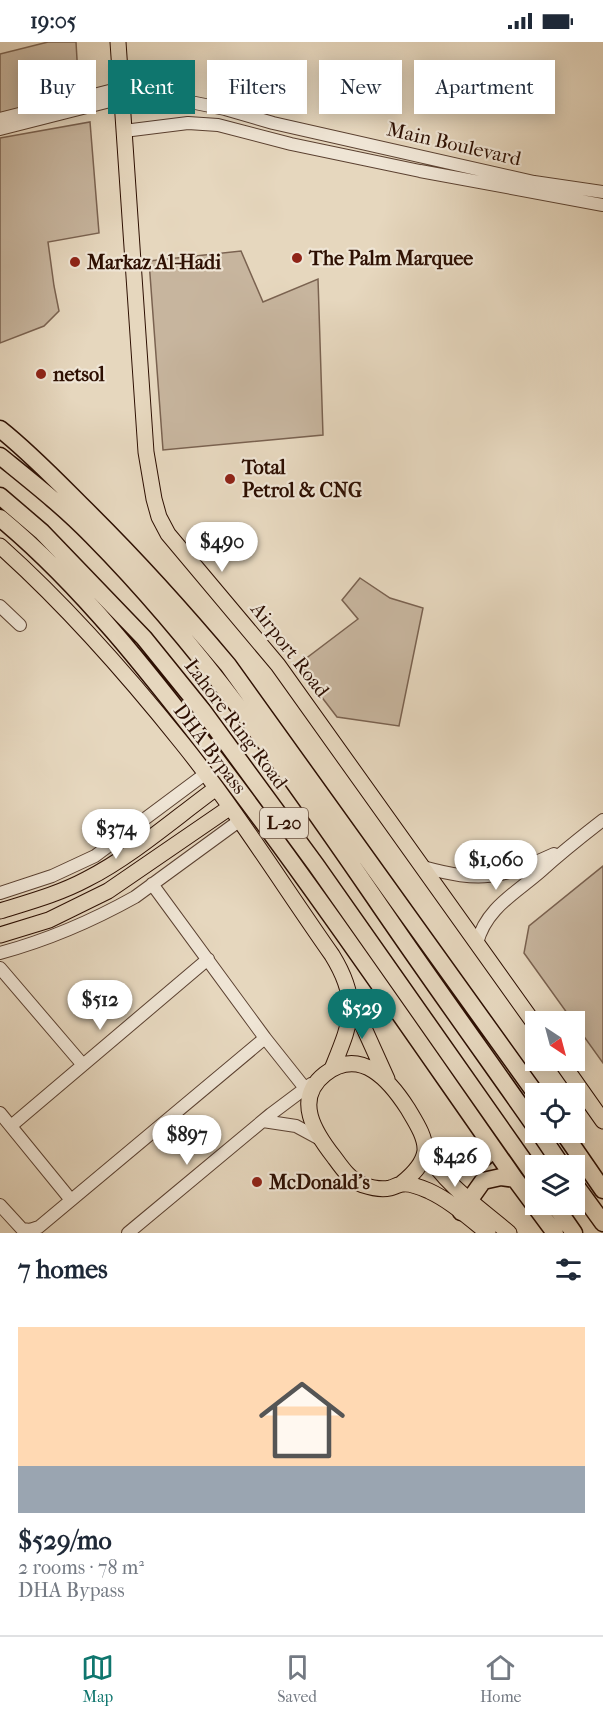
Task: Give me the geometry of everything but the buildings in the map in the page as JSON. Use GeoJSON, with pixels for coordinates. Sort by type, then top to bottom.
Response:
{"type":"FeatureCollection","features":[{"type":"Feature","properties":{"kind":"highway"},"geometry":{"type":"LineString","coordinates":[[0,429],[22,447],[126,549],[176,603],[228,665],[259,705],[528,1083]]}},
{"type":"Feature","properties":{"kind":"highway","name":"Lahore Ring Road"},"geometry":{"type":"LineString","coordinates":[[0,456],[48,494],[92,536],[164,616],[212,674],[317,815],[525,1112]]}},
{"type":"Feature","properties":{"kind":"highway","name":"Lahore Ring Road"},"geometry":{"type":"LineString","coordinates":[[0,496],[42,532],[144,638],[203,711],[316,865],[525,1162]]}},
{"type":"Feature","properties":{"kind":"highway"},"geometry":{"type":"LineString","coordinates":[[0,518],[52,566],[125,646],[178,710],[258,815],[514,1179],[555,1233]]}},
{"type":"Feature","properties":{"kind":"highway"},"geometry":{"type":"LineString","coordinates":[[571,1143],[603,1190]]}},
{"type":"Feature","properties":{"kind":"highway"},"geometry":{"type":"LineString","coordinates":[[428,1155],[479,1162],[488,1156],[492,1148]]}},
{"type":"Feature","properties":{"kind":"highway"},"geometry":{"type":"LineString","coordinates":[[465,1206],[483,1181],[501,1177],[514,1179]]}},
{"type":"Feature","properties":{"kind":"highway"},"geometry":{"type":"LineString","coordinates":[[585,1198],[603,1223]]}},
{"type":"Feature","properties":{"kind":"highway"},"geometry":{"type":"LineString","coordinates":[[562,1215],[574,1233]]}},
{"type":"Feature","properties":{"kind":"main road","name":"Airport Road"},"geometry":{"type":"LineString","coordinates":[[118,42],[119,60]]}},
{"type":"Feature","properties":{"kind":"main road","name":"Airport Road"},"geometry":{"type":"LineString","coordinates":[[123,114],[147,467],[159,517],[177,547],[278,665],[525,1011]]}},
{"type":"Feature","properties":{"kind":"main road","name":"DHA Bypass"},"geometry":{"type":"LineString","coordinates":[[0,546],[68,611],[183,744],[339,966],[350,1003]]}},
{"type":"Feature","properties":{"kind":"main road"},"geometry":{"type":"LineString","coordinates":[[0,912],[52,895],[96,874],[216,789]]}},
{"type":"Feature","properties":{"kind":"main road"},"geometry":{"type":"LineString","coordinates":[[0,935],[49,920],[108,891],[229,808]]}},
{"type":"Feature","properties":{"kind":"main road"},"geometry":{"type":"LineString","coordinates":[[332,1069],[348,1029],[350,1003]]}},
{"type":"Feature","properties":{"kind":"main road"},"geometry":{"type":"LineString","coordinates":[[350,1003],[359,1017],[388,1081],[412,1117],[428,1155],[488,1233]]}},
{"type":"Feature","properties":{"kind":"main road"},"geometry":{"type":"LineString","coordinates":[[388,1081],[375,1070],[348,1065],[332,1069],[311,1084],[309,1112],[320,1139],[344,1170],[360,1184],[386,1189],[402,1183],[428,1155]]}},
{"type":"Feature","properties":{"kind":"main road"},"geometry":{"type":"LineString","coordinates":[[568,1071],[603,1121]]}},
{"type":"Feature","properties":{"kind":"main road"},"geometry":{"type":"LineString","coordinates":[[402,1183],[430,1191],[465,1206],[509,1233]]}},
{"type":"Feature","properties":{"kind":"street"},"geometry":{"type":"LineString","coordinates":[[0,119],[108,96]]}},
{"type":"Feature","properties":{"kind":"street"},"geometry":{"type":"LineString","coordinates":[[0,129],[108,97]]}},
{"type":"Feature","properties":{"kind":"street","name":"Main Boulevard"},"geometry":{"type":"LineString","coordinates":[[195,104],[225,109],[273,123],[523,179],[603,192]]}},
{"type":"Feature","properties":{"kind":"street","name":"Main Boulevard"},"geometry":{"type":"LineString","coordinates":[[124,131],[188,123],[218,125],[291,144],[408,169],[603,205]]}},
{"type":"Feature","properties":{"kind":"street"},"geometry":{"type":"LineString","coordinates":[[0,606],[20,625]]}},
{"type":"Feature","properties":{"kind":"street"},"geometry":{"type":"LineString","coordinates":[[0,893],[52,876],[95,856],[205,774]]}},
{"type":"Feature","properties":{"kind":"street"},"geometry":{"type":"LineString","coordinates":[[477,943],[482,927],[496,909],[563,850],[603,820]]}},
{"type":"Feature","properties":{"kind":"street"},"geometry":{"type":"LineString","coordinates":[[0,953],[54,937],[135,897],[239,821]]}},
{"type":"Feature","properties":{"kind":"street"},"geometry":{"type":"LineString","coordinates":[[423,867],[457,876],[496,876],[519,870],[563,850]]}},
{"type":"Feature","properties":{"kind":"street"},"geometry":{"type":"LineString","coordinates":[[128,1233],[311,1084],[265,1038],[152,884]]}},
{"type":"Feature","properties":{"kind":"street"},"geometry":{"type":"LineString","coordinates":[[11,1126],[208,959]]}},
{"type":"Feature","properties":{"kind":"street"},"geometry":{"type":"LineString","coordinates":[[0,968],[83,1065]]}},
{"type":"Feature","properties":{"kind":"street"},"geometry":{"type":"LineString","coordinates":[[0,1205],[22,1229],[30,1230],[39,1227],[265,1038]]}},
{"type":"Feature","properties":{"kind":"street"},"geometry":{"type":"LineString","coordinates":[[0,1113],[71,1200]]}},
{"type":"Feature","properties":{"kind":"street"},"geometry":{"type":"LineString","coordinates":[[263,1121],[296,1126],[320,1139]]}},
{"type":"Feature","properties":{"kind":"shaded area"},"geometry":{"type":"Polygon","coordinates":[[[48,42],[76,42],[77,60],[18,60],[18,109],[0,113],[0,54],[48,42]]]}},
{"type":"Feature","properties":{"kind":"shaded area"},"geometry":{"type":"Polygon","coordinates":[[[90,122],[99,233],[48,242],[59,311],[44,326],[0,343],[0,138],[90,122]]]}},
{"type":"Feature","properties":{"kind":"shaded area"},"geometry":{"type":"Polygon","coordinates":[[[241,251],[263,302],[318,279],[323,435],[163,450],[149,261],[241,251]]]}},
{"type":"Feature","properties":{"kind":"shaded area"},"geometry":{"type":"Polygon","coordinates":[[[360,578],[390,598],[423,608],[399,726],[337,717],[314,687],[300,663],[358,619],[342,600],[360,578]]]}},
{"type":"Feature","properties":{"kind":"shaded area"},"geometry":{"type":"Polygon","coordinates":[[[603,866],[603,1063],[585,1038],[585,1011],[566,1011],[524,953],[529,926],[603,866]]]}},
{"type":"Feature","properties":{"kind":"place","name":"The Palm Marquee"},"geometry":{"type":"Point","coordinates":[297,258]}},
{"type":"Feature","properties":{"kind":"place","name":"Markaz Al-Hadi"},"geometry":{"type":"Point","coordinates":[75,262]}},
{"type":"Feature","properties":{"kind":"place","name":"netsol"},"geometry":{"type":"Point","coordinates":[41,374]}},
{"type":"Feature","properties":{"kind":"place","name":"Total Petrol & CNG"},"geometry":{"type":"Point","coordinates":[230,479]}},
{"type":"Feature","properties":{"kind":"place","name":"McDonald's"},"geometry":{"type":"Point","coordinates":[257,1182]}}]}
